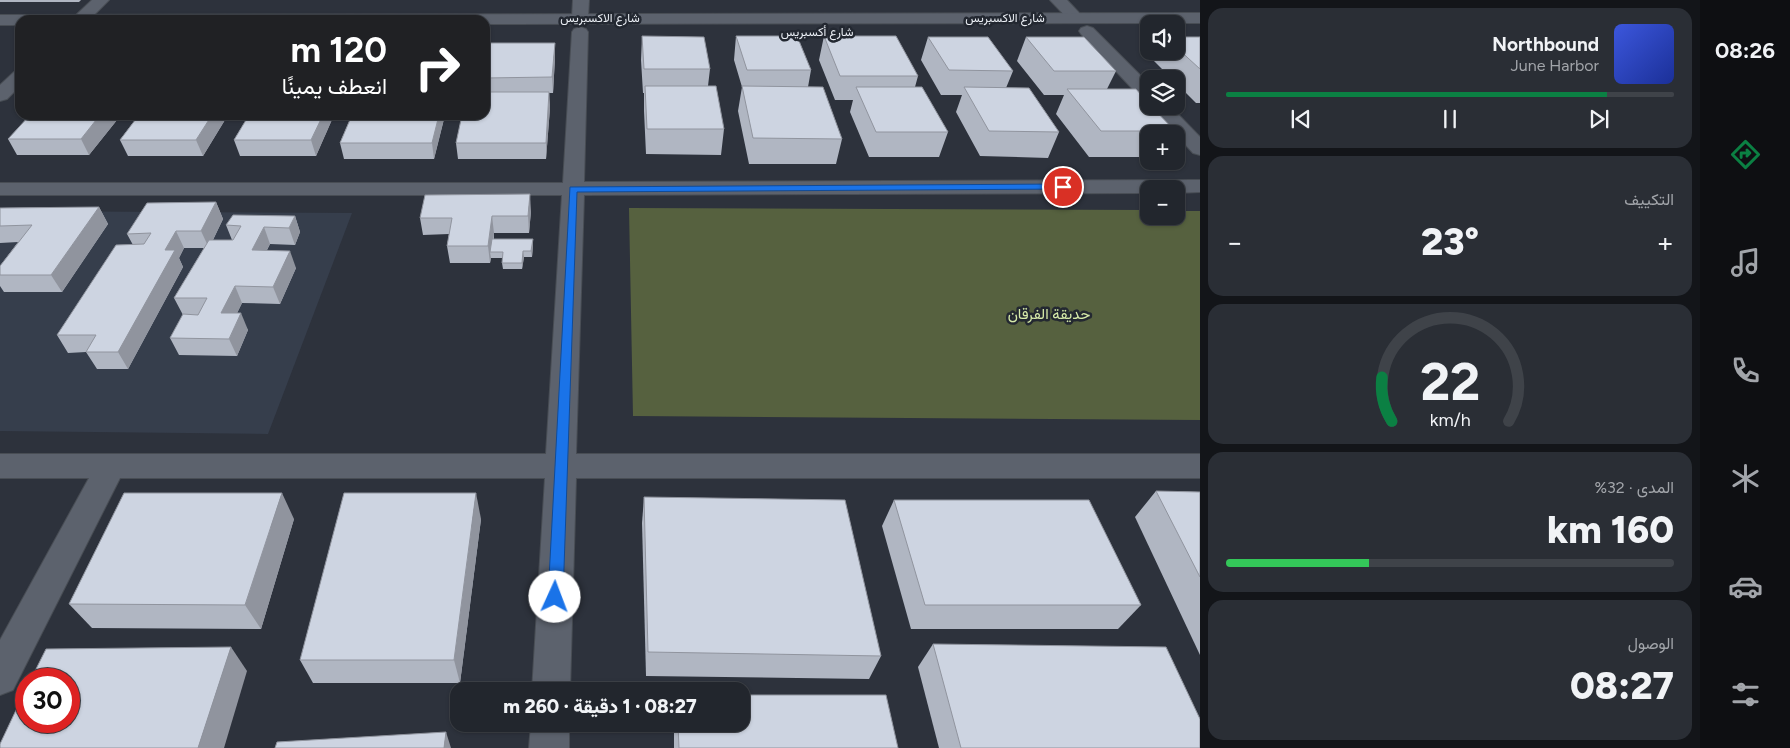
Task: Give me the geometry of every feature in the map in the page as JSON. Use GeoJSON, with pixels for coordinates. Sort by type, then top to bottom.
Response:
{"type":"FeatureCollection","features":[{"type":"Feature","properties":{"kind":"street"},"geometry":{"type":"LineString","coordinates":[[85,15],[101,0]]}},
{"type":"Feature","properties":{"kind":"street"},"geometry":{"type":"LineString","coordinates":[[551,682],[581,0]]}},
{"type":"Feature","properties":{"kind":"street"},"geometry":{"type":"LineString","coordinates":[[1058,0],[1140,86]]}},
{"type":"Feature","properties":{"kind":"street"},"geometry":{"type":"LineString","coordinates":[[1081,25],[1200,18]]}},
{"type":"Feature","properties":{"kind":"street","name":"شارع الاكسبريس"},"geometry":{"type":"LineString","coordinates":[[0,20],[15,20]]}},
{"type":"Feature","properties":{"kind":"street","name":"شارع الاكسبريس"},"geometry":{"type":"LineString","coordinates":[[490,24],[580,25]]}},
{"type":"Feature","properties":{"kind":"street","name":"شارع أكسبريس"},"geometry":{"type":"LineString","coordinates":[[490,32],[580,25],[1081,25],[1140,30]]}},
{"type":"Feature","properties":{"kind":"street"},"geometry":{"type":"LineString","coordinates":[[1185,31],[1200,31]]}},
{"type":"Feature","properties":{"kind":"street"},"geometry":{"type":"LineString","coordinates":[[0,33],[15,33]]}},
{"type":"Feature","properties":{"kind":"street"},"geometry":{"type":"LineString","coordinates":[[0,95],[15,81]]}},
{"type":"Feature","properties":{"kind":"street"},"geometry":{"type":"LineString","coordinates":[[1168,115],[1200,149]]}},
{"type":"Feature","properties":{"kind":"street"},"geometry":{"type":"LineString","coordinates":[[0,189],[1200,186]]}},
{"type":"Feature","properties":{"kind":"street"},"geometry":{"type":"LineString","coordinates":[[0,466],[1200,466]]}},
{"type":"Feature","properties":{"kind":"street"},"geometry":{"type":"LineString","coordinates":[[0,677],[111,466]]}},
{"type":"Feature","properties":{"kind":"street"},"geometry":{"type":"LineString","coordinates":[[549,748],[550,732]]}},
{"type":"Feature","properties":{"kind":"shaded area"},"geometry":{"type":"Polygon","coordinates":[[[0,211],[352,213],[268,434],[0,431],[0,211]]]}},
{"type":"Feature","properties":{"kind":"green space","name":"حديقة الفرقان"},"geometry":{"type":"Polygon","coordinates":[[[629,208],[1140,210],[1140,225],[1185,225],[1185,211],[1200,211],[1200,420],[633,416],[629,208]]]}},
{"type":"Feature","properties":{"kind":"building"},"geometry":{"type":"Polygon","coordinates":[[[642,36],[704,37],[710,69],[644,69],[642,36]]]}},
{"type":"Feature","properties":{"kind":"building"},"geometry":{"type":"Polygon","coordinates":[[[736,36],[797,36],[811,70],[747,70],[736,36]]]}},
{"type":"Feature","properties":{"kind":"building"},"geometry":{"type":"Polygon","coordinates":[[[824,36],[896,36],[918,76],[840,76],[824,36]]]}},
{"type":"Feature","properties":{"kind":"building"},"geometry":{"type":"Polygon","coordinates":[[[928,37],[988,37],[1013,71],[949,70],[928,37]]]}},
{"type":"Feature","properties":{"kind":"building"},"geometry":{"type":"Polygon","coordinates":[[[1026,37],[1084,37],[1116,71],[1054,71],[1026,37]]]}},
{"type":"Feature","properties":{"kind":"building"},"geometry":{"type":"Polygon","coordinates":[[[1185,37],[1200,37],[1200,69],[1185,55],[1185,37]]]}},
{"type":"Feature","properties":{"kind":"building"},"geometry":{"type":"Polygon","coordinates":[[[490,43],[555,43],[552,77],[490,78],[490,43]]]}},
{"type":"Feature","properties":{"kind":"building"},"geometry":{"type":"Polygon","coordinates":[[[645,86],[716,86],[724,129],[647,129],[645,86]]]}},
{"type":"Feature","properties":{"kind":"building"},"geometry":{"type":"Polygon","coordinates":[[[742,86],[823,87],[842,139],[753,138],[742,86]]]}},
{"type":"Feature","properties":{"kind":"building"},"geometry":{"type":"Polygon","coordinates":[[[856,87],[922,87],[948,132],[876,132],[856,87]]]}},
{"type":"Feature","properties":{"kind":"building"},"geometry":{"type":"Polygon","coordinates":[[[964,87],[1029,88],[1059,132],[989,131],[964,87]]]}},
{"type":"Feature","properties":{"kind":"building"},"geometry":{"type":"Polygon","coordinates":[[[1067,89],[1136,89],[1140,94],[1140,115],[1160,115],[1169,125],[1140,125],[1140,131],[1101,131],[1067,89]]]}},
{"type":"Feature","properties":{"kind":"building"},"geometry":{"type":"Polygon","coordinates":[[[490,92],[549,92],[546,143],[456,143],[461,120],[490,120],[490,92]]]}},
{"type":"Feature","properties":{"kind":"building"},"geometry":{"type":"Polygon","coordinates":[[[25,120],[96,120],[81,139],[8,139],[25,120]]]}},
{"type":"Feature","properties":{"kind":"building"},"geometry":{"type":"Polygon","coordinates":[[[135,120],[209,120],[196,140],[120,140],[135,120]]]}},
{"type":"Feature","properties":{"kind":"building"},"geometry":{"type":"Polygon","coordinates":[[[246,120],[321,120],[311,140],[234,140],[246,120]]]}},
{"type":"Feature","properties":{"kind":"building"},"geometry":{"type":"Polygon","coordinates":[[[350,120],[438,120],[432,143],[340,143],[350,120]]]}},
{"type":"Feature","properties":{"kind":"building"},"geometry":{"type":"Polygon","coordinates":[[[530,194],[528,216],[492,216],[488,246],[447,246],[452,218],[420,218],[425,195],[530,194]]]}},
{"type":"Feature","properties":{"kind":"building"},"geometry":{"type":"Polygon","coordinates":[[[216,202],[201,231],[176,231],[165,250],[175,250],[118,352],[86,352],[96,335],[57,335],[116,245],[144,244],[151,233],[127,234],[147,203],[216,202]]]}},
{"type":"Feature","properties":{"kind":"building"},"geometry":{"type":"Polygon","coordinates":[[[99,207],[51,275],[0,275],[0,266],[32,225],[0,226],[0,208],[99,207]]]}},
{"type":"Feature","properties":{"kind":"building"},"geometry":{"type":"Polygon","coordinates":[[[233,215],[295,216],[289,228],[264,227],[252,250],[290,251],[273,287],[235,286],[221,313],[241,313],[229,339],[170,338],[183,314],[198,315],[207,298],[174,298],[209,240],[233,240],[241,226],[226,225],[233,215]]]}},
{"type":"Feature","properties":{"kind":"building"},"geometry":{"type":"Polygon","coordinates":[[[492,239],[533,239],[531,251],[523,251],[522,263],[502,263],[503,252],[490,252],[492,239]]]}},
{"type":"Feature","properties":{"kind":"building"},"geometry":{"type":"Polygon","coordinates":[[[1156,491],[1200,492],[1200,577],[1156,491]]]}},
{"type":"Feature","properties":{"kind":"building"},"geometry":{"type":"Polygon","coordinates":[[[124,493],[282,493],[245,605],[69,604],[124,493]]]}},
{"type":"Feature","properties":{"kind":"building"},"geometry":{"type":"Polygon","coordinates":[[[344,493],[476,493],[454,660],[300,660],[344,493]]]}},
{"type":"Feature","properties":{"kind":"building"},"geometry":{"type":"Polygon","coordinates":[[[644,497],[845,500],[881,656],[648,652],[644,497]]]}},
{"type":"Feature","properties":{"kind":"building"},"geometry":{"type":"Polygon","coordinates":[[[894,500],[1089,500],[1141,605],[925,605],[894,500]]]}},
{"type":"Feature","properties":{"kind":"building"},"geometry":{"type":"Polygon","coordinates":[[[933,644],[1166,647],[1200,719],[1200,748],[961,748],[933,644]]]}},
{"type":"Feature","properties":{"kind":"building"},"geometry":{"type":"Polygon","coordinates":[[[231,647],[198,748],[0,748],[0,744],[15,712],[15,733],[80,733],[80,668],[36,668],[46,649],[231,647]]]}},
{"type":"Feature","properties":{"kind":"building"},"geometry":{"type":"Polygon","coordinates":[[[750,695],[886,695],[898,748],[679,748],[678,732],[750,732],[750,695]]]}},
{"type":"Feature","properties":{"kind":"building"},"geometry":{"type":"Polygon","coordinates":[[[446,732],[444,748],[275,748],[277,742],[446,732]]]}},
{"type":"Feature","properties":{"kind":"route"},"geometry":{"type":"LineString","coordinates":[[555,597],[573,189],[1063,187]]}}]}
